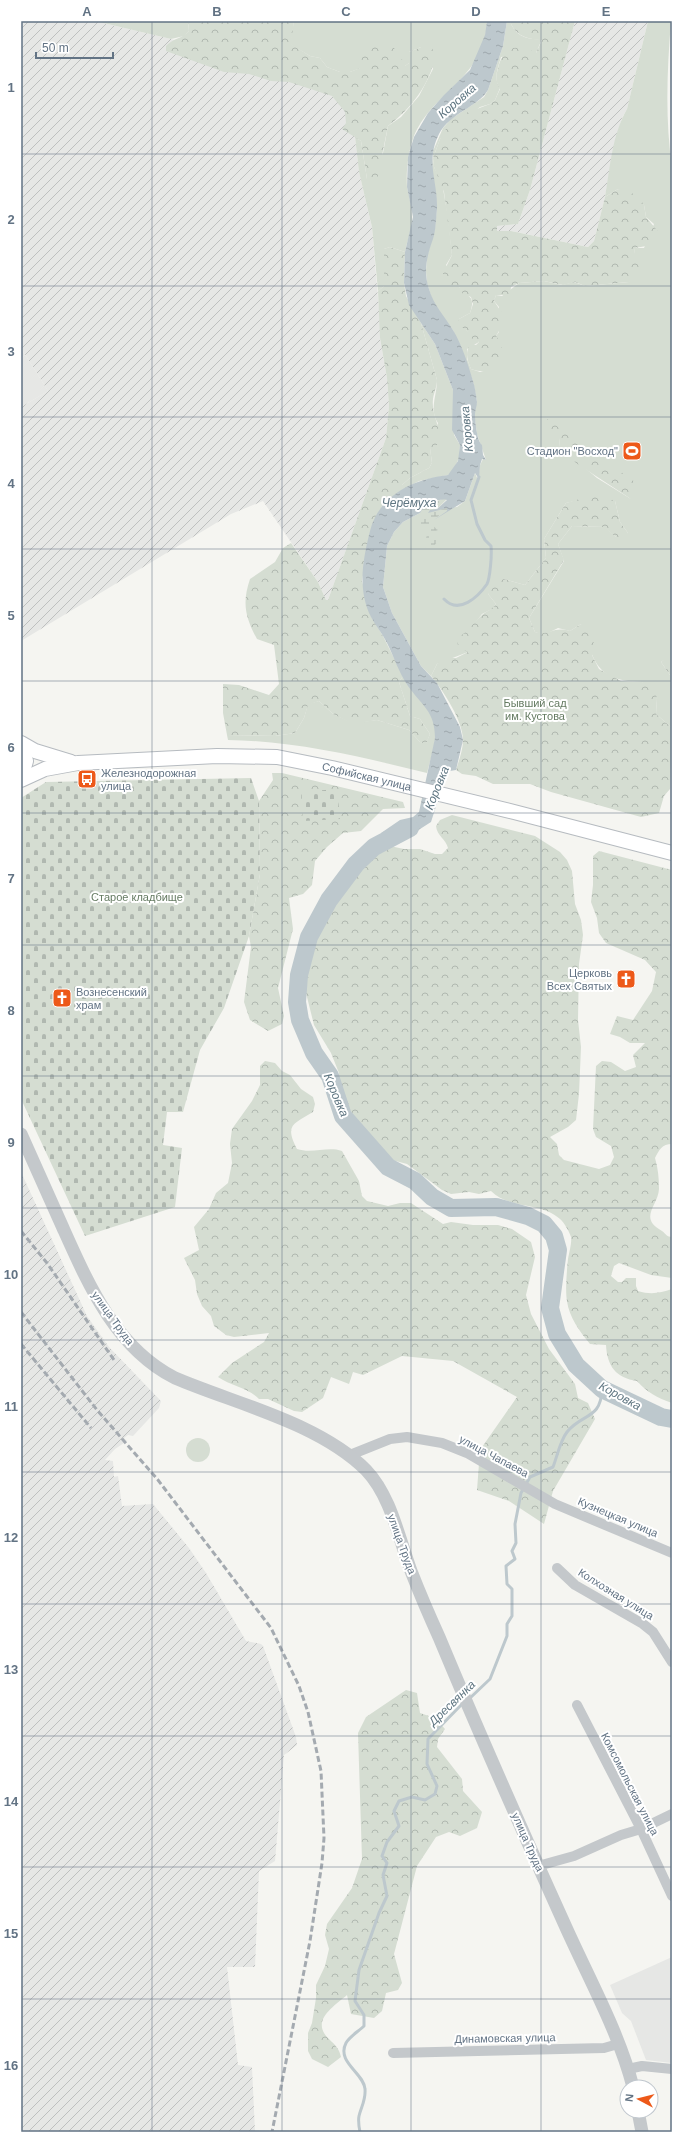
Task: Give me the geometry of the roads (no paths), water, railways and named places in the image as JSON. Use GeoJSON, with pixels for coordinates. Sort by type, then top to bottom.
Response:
{"type":"FeatureCollection","features":[{"type":"Feature","properties":{"kind":"main road","name":"Софийская улица"},"geometry":{"type":"LineString","coordinates":[[21,743],[35,751],[78,763]]}},
{"type":"Feature","properties":{"kind":"main road"},"geometry":{"type":"LineString","coordinates":[[21,743],[26,761],[21,779]]}},
{"type":"Feature","properties":{"kind":"main road","name":"Софийская улица"},"geometry":{"type":"LineString","coordinates":[[21,779],[45,769],[78,763],[251,755],[297,760],[457,798],[672,853]]}},
{"type":"Feature","properties":{"kind":"street","name":"улица Труда"},"geometry":{"type":"LineString","coordinates":[[21,1134],[91,1288],[115,1325],[142,1356],[161,1371],[175,1378],[311,1432],[350,1455],[368,1472],[383,1496],[420,1594],[538,1866],[618,2044],[631,2079]]}},
{"type":"Feature","properties":{"kind":"street","name":"улица Чапаева"},"geometry":{"type":"LineString","coordinates":[[350,1455],[390,1439],[407,1437],[423,1438],[442,1443],[467,1453],[555,1504]]}},
{"type":"Feature","properties":{"kind":"street","name":"Кузнецкая улица"},"geometry":{"type":"LineString","coordinates":[[555,1504],[672,1553]]}},
{"type":"Feature","properties":{"kind":"street","name":"Колхозная улица"},"geometry":{"type":"LineString","coordinates":[[557,1568],[575,1585],[643,1624],[653,1632],[672,1662]]}},
{"type":"Feature","properties":{"kind":"street","name":"Комсомольская улица"},"geometry":{"type":"LineString","coordinates":[[577,1705],[672,1896]]}},
{"type":"Feature","properties":{"kind":"street"},"geometry":{"type":"LineString","coordinates":[[538,1866],[574,1856],[672,1814]]}},
{"type":"Feature","properties":{"kind":"street","name":"Динамовская улица"},"geometry":{"type":"LineString","coordinates":[[393,2053],[604,2048],[618,2044]]}},
{"type":"Feature","properties":{"kind":"street"},"geometry":{"type":"LineString","coordinates":[[628,2069],[642,2066],[672,2069]]}},
{"type":"Feature","properties":{"kind":"street"},"geometry":{"type":"LineString","coordinates":[[640,2119],[642,2132]]}},
{"type":"Feature","properties":{"kind":"water","name":"Черёмуха"},"geometry":{"type":"Polygon","coordinates":[[[487,21],[507,21],[503,46],[488,90],[478,101],[457,115],[444,127],[435,144],[432,163],[437,209],[435,232],[426,270],[427,282],[431,295],[456,336],[469,368],[477,402],[475,421],[480,443],[482,445],[483,455],[486,460],[482,459],[479,479],[475,473],[465,501],[434,520],[447,511],[447,508],[428,513],[430,510],[437,509],[447,500],[432,502],[420,513],[403,522],[394,532],[387,546],[383,587],[392,613],[421,666],[437,683],[460,727],[463,740],[456,770],[450,771],[446,775],[431,822],[395,845],[381,833],[400,820],[413,817],[419,812],[435,738],[433,721],[427,709],[405,681],[387,643],[371,617],[364,596],[363,574],[365,552],[370,531],[381,508],[400,491],[411,485],[423,480],[448,475],[458,461],[460,445],[452,430],[453,390],[435,344],[409,305],[404,283],[405,252],[413,217],[407,187],[408,157],[414,137],[428,113],[470,70],[485,35],[487,21]]]}},
{"type":"Feature","properties":{"kind":"waterway"},"geometry":{"type":"LineString","coordinates":[[444,599],[450,603],[462,605],[479,594],[488,581],[491,546],[485,540],[477,524],[471,500],[479,477]]}},
{"type":"Feature","properties":{"kind":"waterway","name":"Коровка"},"geometry":{"type":"LineString","coordinates":[[410,828],[374,847],[356,864],[329,900],[309,937],[299,975],[297,1002],[300,1020],[314,1053],[330,1076],[343,1116],[388,1167],[415,1181],[432,1197],[451,1208],[496,1207],[528,1216],[544,1224],[554,1236],[558,1250],[550,1308],[557,1334],[576,1365],[602,1389],[661,1417],[672,1419]]}},
{"type":"Feature","properties":{"kind":"waterway","name":"Дресвянка"},"geometry":{"type":"LineString","coordinates":[[469,1699],[490,1679],[507,1636],[507,1624],[512,1616],[512,1589],[507,1584],[506,1566],[515,1559],[512,1551],[516,1543],[515,1524],[521,1493],[530,1477],[553,1467],[567,1432],[594,1411],[601,1399],[602,1389]]}},
{"type":"Feature","properties":{"kind":"waterway","name":"Дресвянка"},"geometry":{"type":"LineString","coordinates":[[360,2132],[359,2118],[364,2100],[365,2089],[360,2078],[347,2062],[344,2050],[347,2041],[364,2026],[364,2015],[355,2001],[359,1970],[379,1913],[387,1896],[383,1875],[387,1863],[382,1856],[387,1842],[399,1826],[394,1811],[399,1801],[412,1797],[425,1800],[435,1794],[437,1786],[427,1764],[428,1739],[463,1703]]}},
{"type":"Feature","properties":{"kind":"railway"},"geometry":{"type":"LineString","coordinates":[[21,1231],[47,1263],[114,1360]]}},
{"type":"Feature","properties":{"kind":"railway"},"geometry":{"type":"LineString","coordinates":[[21,1312],[97,1410],[158,1480],[271,1628],[299,1686],[308,1712],[321,1771],[324,1838],[322,1863],[310,1941],[272,2132]]}},
{"type":"Feature","properties":{"kind":"railway"},"geometry":{"type":"LineString","coordinates":[[21,1344],[91,1428]]}},
{"type":"Feature","properties":{"kind":"place","name":"Стадион \"Восход\""},"geometry":{"type":"Point","coordinates":[632,451]}},
{"type":"Feature","properties":{"kind":"place","name":"Железнодорожная улица"},"geometry":{"type":"Point","coordinates":[87,779]}},
{"type":"Feature","properties":{"kind":"place","name":"Церковь Всех Святых"},"geometry":{"type":"Point","coordinates":[626,979]}},
{"type":"Feature","properties":{"kind":"place","name":"Вознесенский храм"},"geometry":{"type":"Point","coordinates":[62,998]}},
{"type":"Feature","properties":{"kind":"park label","name":"Бывший сад им. Кустова"},"geometry":{"type":"Point","coordinates":[535,709]}},
{"type":"Feature","properties":{"kind":"park label","name":"Старое кладбище"},"geometry":{"type":"Point","coordinates":[137,897]}}]}
